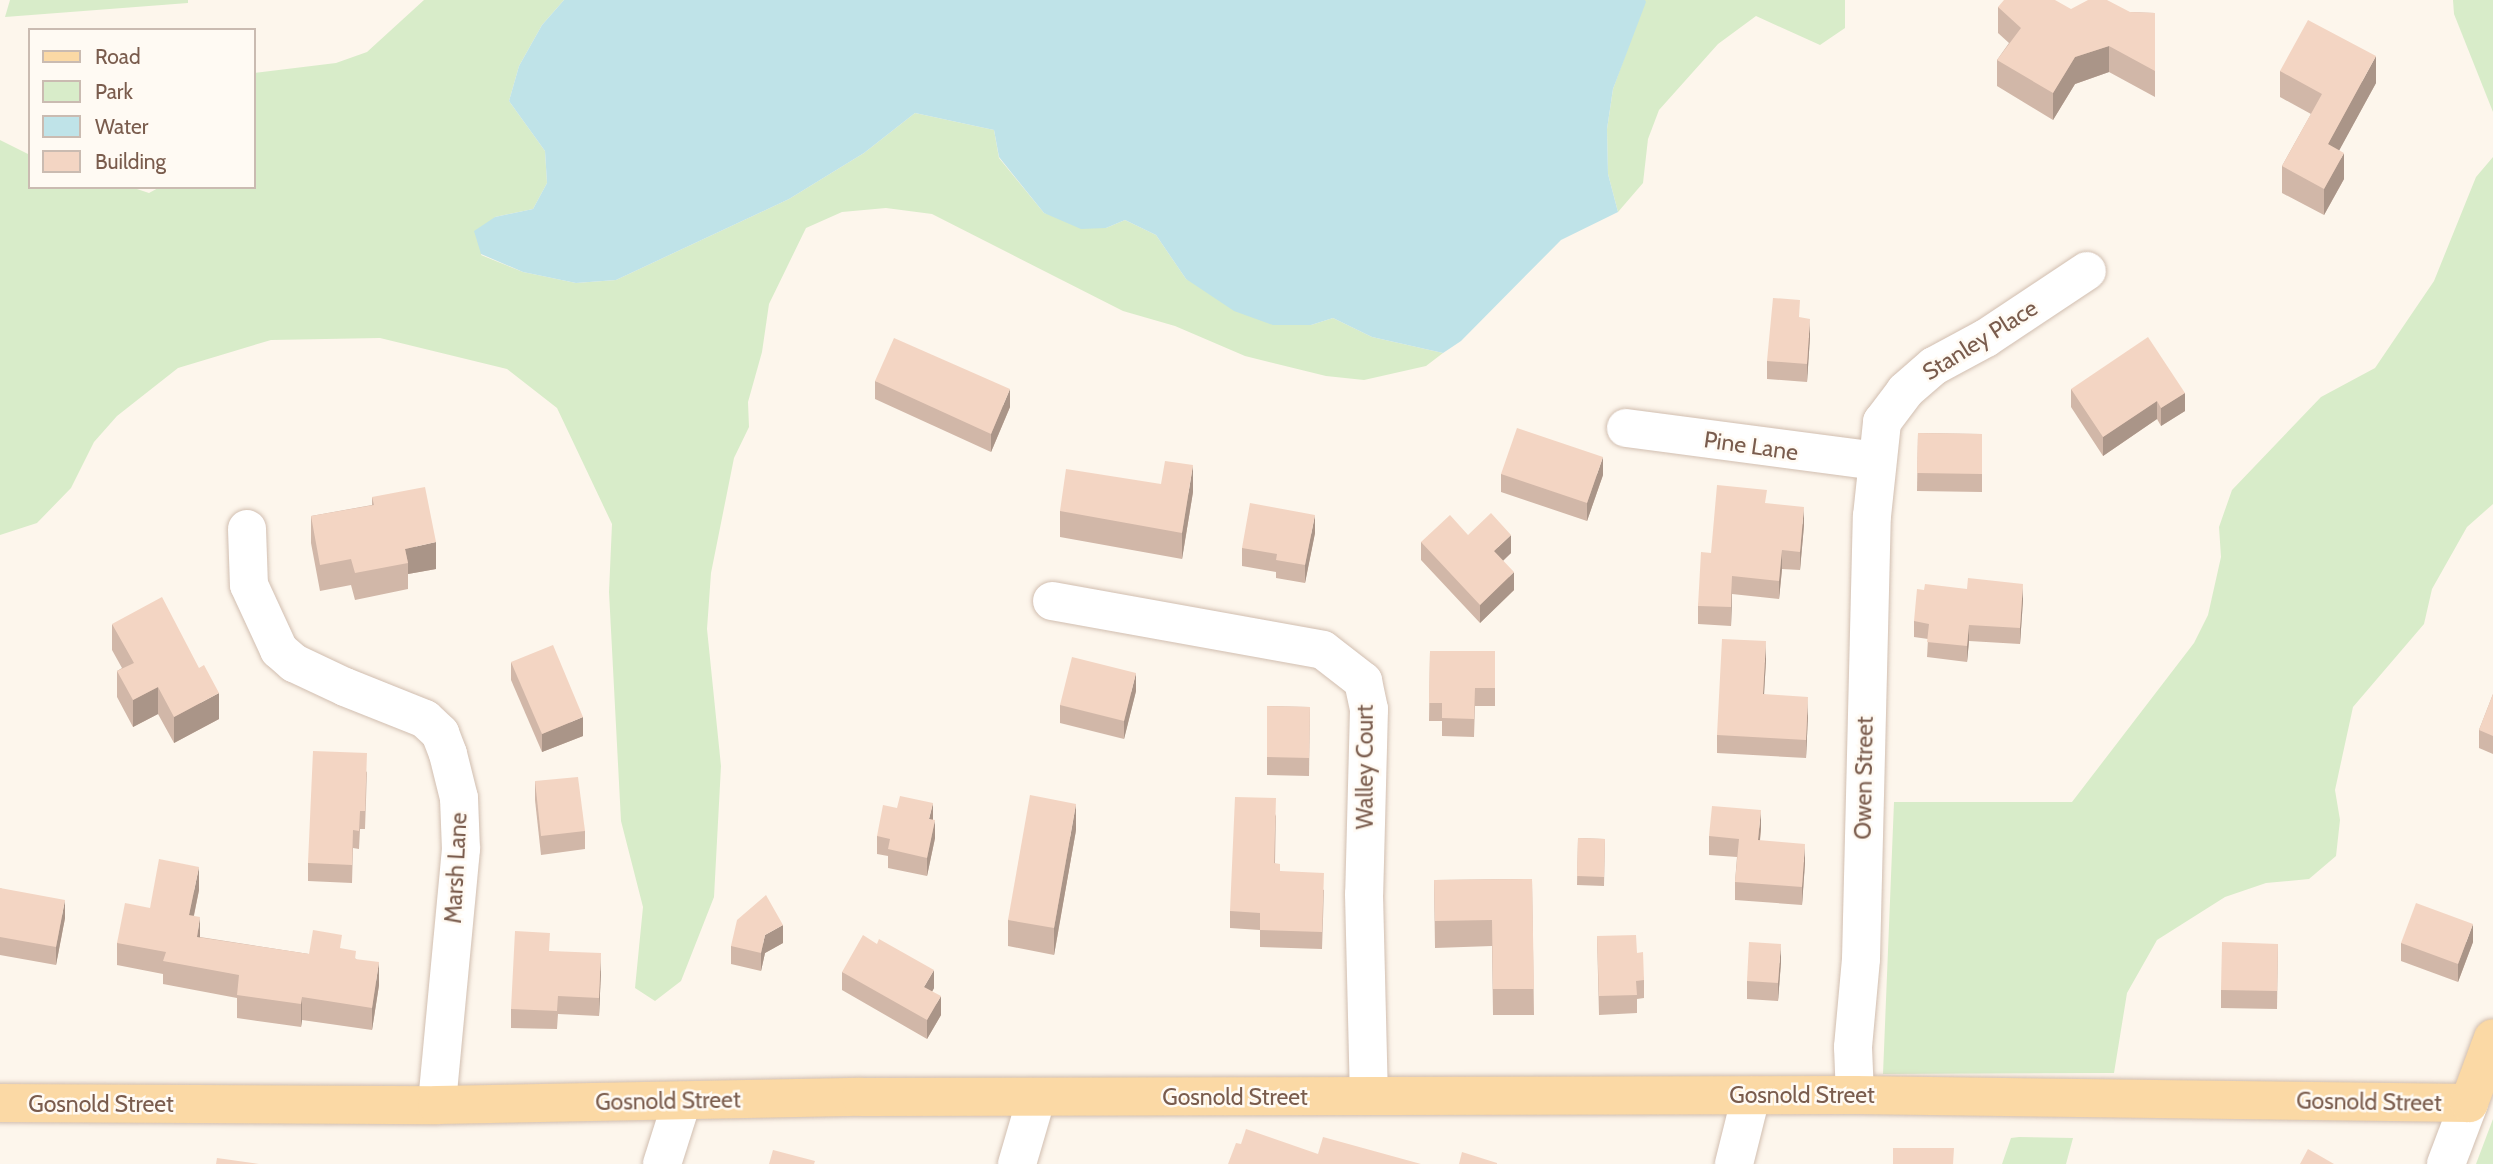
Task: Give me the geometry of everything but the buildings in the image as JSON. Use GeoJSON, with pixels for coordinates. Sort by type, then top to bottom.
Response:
{"type":"FeatureCollection","features":[{"type":"Feature","properties":{"kind":"main road"},"geometry":{"type":"LineString","coordinates":[[2469,1103],[2493,1038]]}},
{"type":"Feature","properties":{"kind":"main road","name":"Gosnold Street"},"geometry":{"type":"LineString","coordinates":[[0,1104],[437,1105],[1369,1096],[1855,1095],[2469,1103]]}},
{"type":"Feature","properties":{"kind":"street","name":"Stanley Place"},"geometry":{"type":"LineString","coordinates":[[1876,461],[1882,422],[1905,391],[1934,366],[1986,338],[2087,271]]}},
{"type":"Feature","properties":{"kind":"street","name":"Pine Lane"},"geometry":{"type":"LineString","coordinates":[[1626,428],[1876,461]]}},
{"type":"Feature","properties":{"kind":"street","name":"Owen Street"},"geometry":{"type":"LineString","coordinates":[[1855,1095],[1853,1047],[1861,959],[1865,706],[1876,461]]}},
{"type":"Feature","properties":{"kind":"street","name":"Marsh Lane"},"geometry":{"type":"LineString","coordinates":[[247,529],[249,584],[279,650],[295,663],[345,687],[425,719],[440,733],[448,754],[460,798],[461,849],[437,1105]]}},
{"type":"Feature","properties":{"kind":"street","name":"Walley Court"},"geometry":{"type":"LineString","coordinates":[[1052,601],[1323,650],[1344,662],[1363,681],[1368,709],[1364,894],[1369,1096]]}},
{"type":"Feature","properties":{"kind":"street"},"geometry":{"type":"LineString","coordinates":[[1734,1164],[1751,1096]]}},
{"type":"Feature","properties":{"kind":"street"},"geometry":{"type":"LineString","coordinates":[[1017,1164],[1036,1099]]}},
{"type":"Feature","properties":{"kind":"street"},"geometry":{"type":"LineString","coordinates":[[662,1164],[682,1101]]}},
{"type":"Feature","properties":{"kind":"street"},"geometry":{"type":"LineString","coordinates":[[2446,1164],[2469,1103]]}},
{"type":"Feature","properties":{"kind":"green space"},"geometry":{"type":"Polygon","coordinates":[[[10,0],[188,0],[188,3],[5,17],[10,0]]]}},
{"type":"Feature","properties":{"kind":"green space"},"geometry":{"type":"Polygon","coordinates":[[[424,0],[564,0],[542,25],[519,66],[509,101],[545,151],[547,183],[533,209],[495,217],[481,255],[523,272],[576,283],[616,280],[789,199],[864,153],[915,113],[994,130],[999,158],[1044,213],[1106,228],[1125,220],[1156,235],[1186,279],[1311,325],[1333,318],[1372,337],[1443,353],[1426,366],[1364,380],[1326,376],[1245,356],[1175,326],[1123,311],[932,214],[886,208],[842,212],[806,228],[769,304],[762,352],[748,402],[749,427],[734,458],[711,573],[707,629],[721,766],[714,897],[681,981],[655,1001],[635,988],[643,907],[621,821],[609,592],[612,524],[557,408],[507,369],[380,338],[271,340],[178,368],[117,416],[94,442],[71,488],[37,523],[0,535],[0,140],[28,154],[28,189],[137,189],[149,193],[156,189],[256,189],[256,73],[336,63],[367,52],[424,0]]]}},
{"type":"Feature","properties":{"kind":"green space"},"geometry":{"type":"Polygon","coordinates":[[[1645,0],[1845,0],[1845,28],[1820,45],[1756,16],[1718,44],[1659,110],[1648,139],[1643,183],[1618,212],[1608,174],[1607,129],[1613,89],[1645,0]]]}},
{"type":"Feature","properties":{"kind":"green space"},"geometry":{"type":"Polygon","coordinates":[[[2453,0],[2493,0],[2493,112],[2454,14],[2453,0]]]}},
{"type":"Feature","properties":{"kind":"green space"},"geometry":{"type":"Polygon","coordinates":[[[2493,157],[2493,504],[2467,527],[2432,589],[2424,624],[2353,707],[2335,790],[2340,820],[2336,856],[2309,879],[2266,883],[2225,897],[2157,940],[2127,993],[2114,1073],[1883,1074],[1894,802],[2072,802],[2194,643],[2208,615],[2221,557],[2219,527],[2232,490],[2321,397],[2375,368],[2434,281],[2476,177],[2493,157]]]}},
{"type":"Feature","properties":{"kind":"green space"},"geometry":{"type":"Polygon","coordinates":[[[2493,1119],[2493,1164],[2476,1164],[2493,1119]]]}},
{"type":"Feature","properties":{"kind":"green space"},"geometry":{"type":"Polygon","coordinates":[[[2011,1138],[2073,1138],[2066,1164],[2002,1164],[2011,1138]]]}},
{"type":"Feature","properties":{"kind":"water"},"geometry":{"type":"Polygon","coordinates":[[[564,0],[1646,2],[1613,89],[1607,129],[1608,174],[1618,212],[1561,240],[1461,341],[1443,353],[1372,337],[1333,318],[1311,325],[1273,325],[1234,311],[1186,279],[1156,235],[1125,220],[1106,228],[1081,229],[1044,213],[999,157],[994,130],[915,113],[864,153],[789,199],[616,280],[576,283],[523,272],[481,254],[474,231],[495,217],[533,209],[547,183],[545,151],[509,101],[519,66],[542,25],[564,0]]]}}]}
